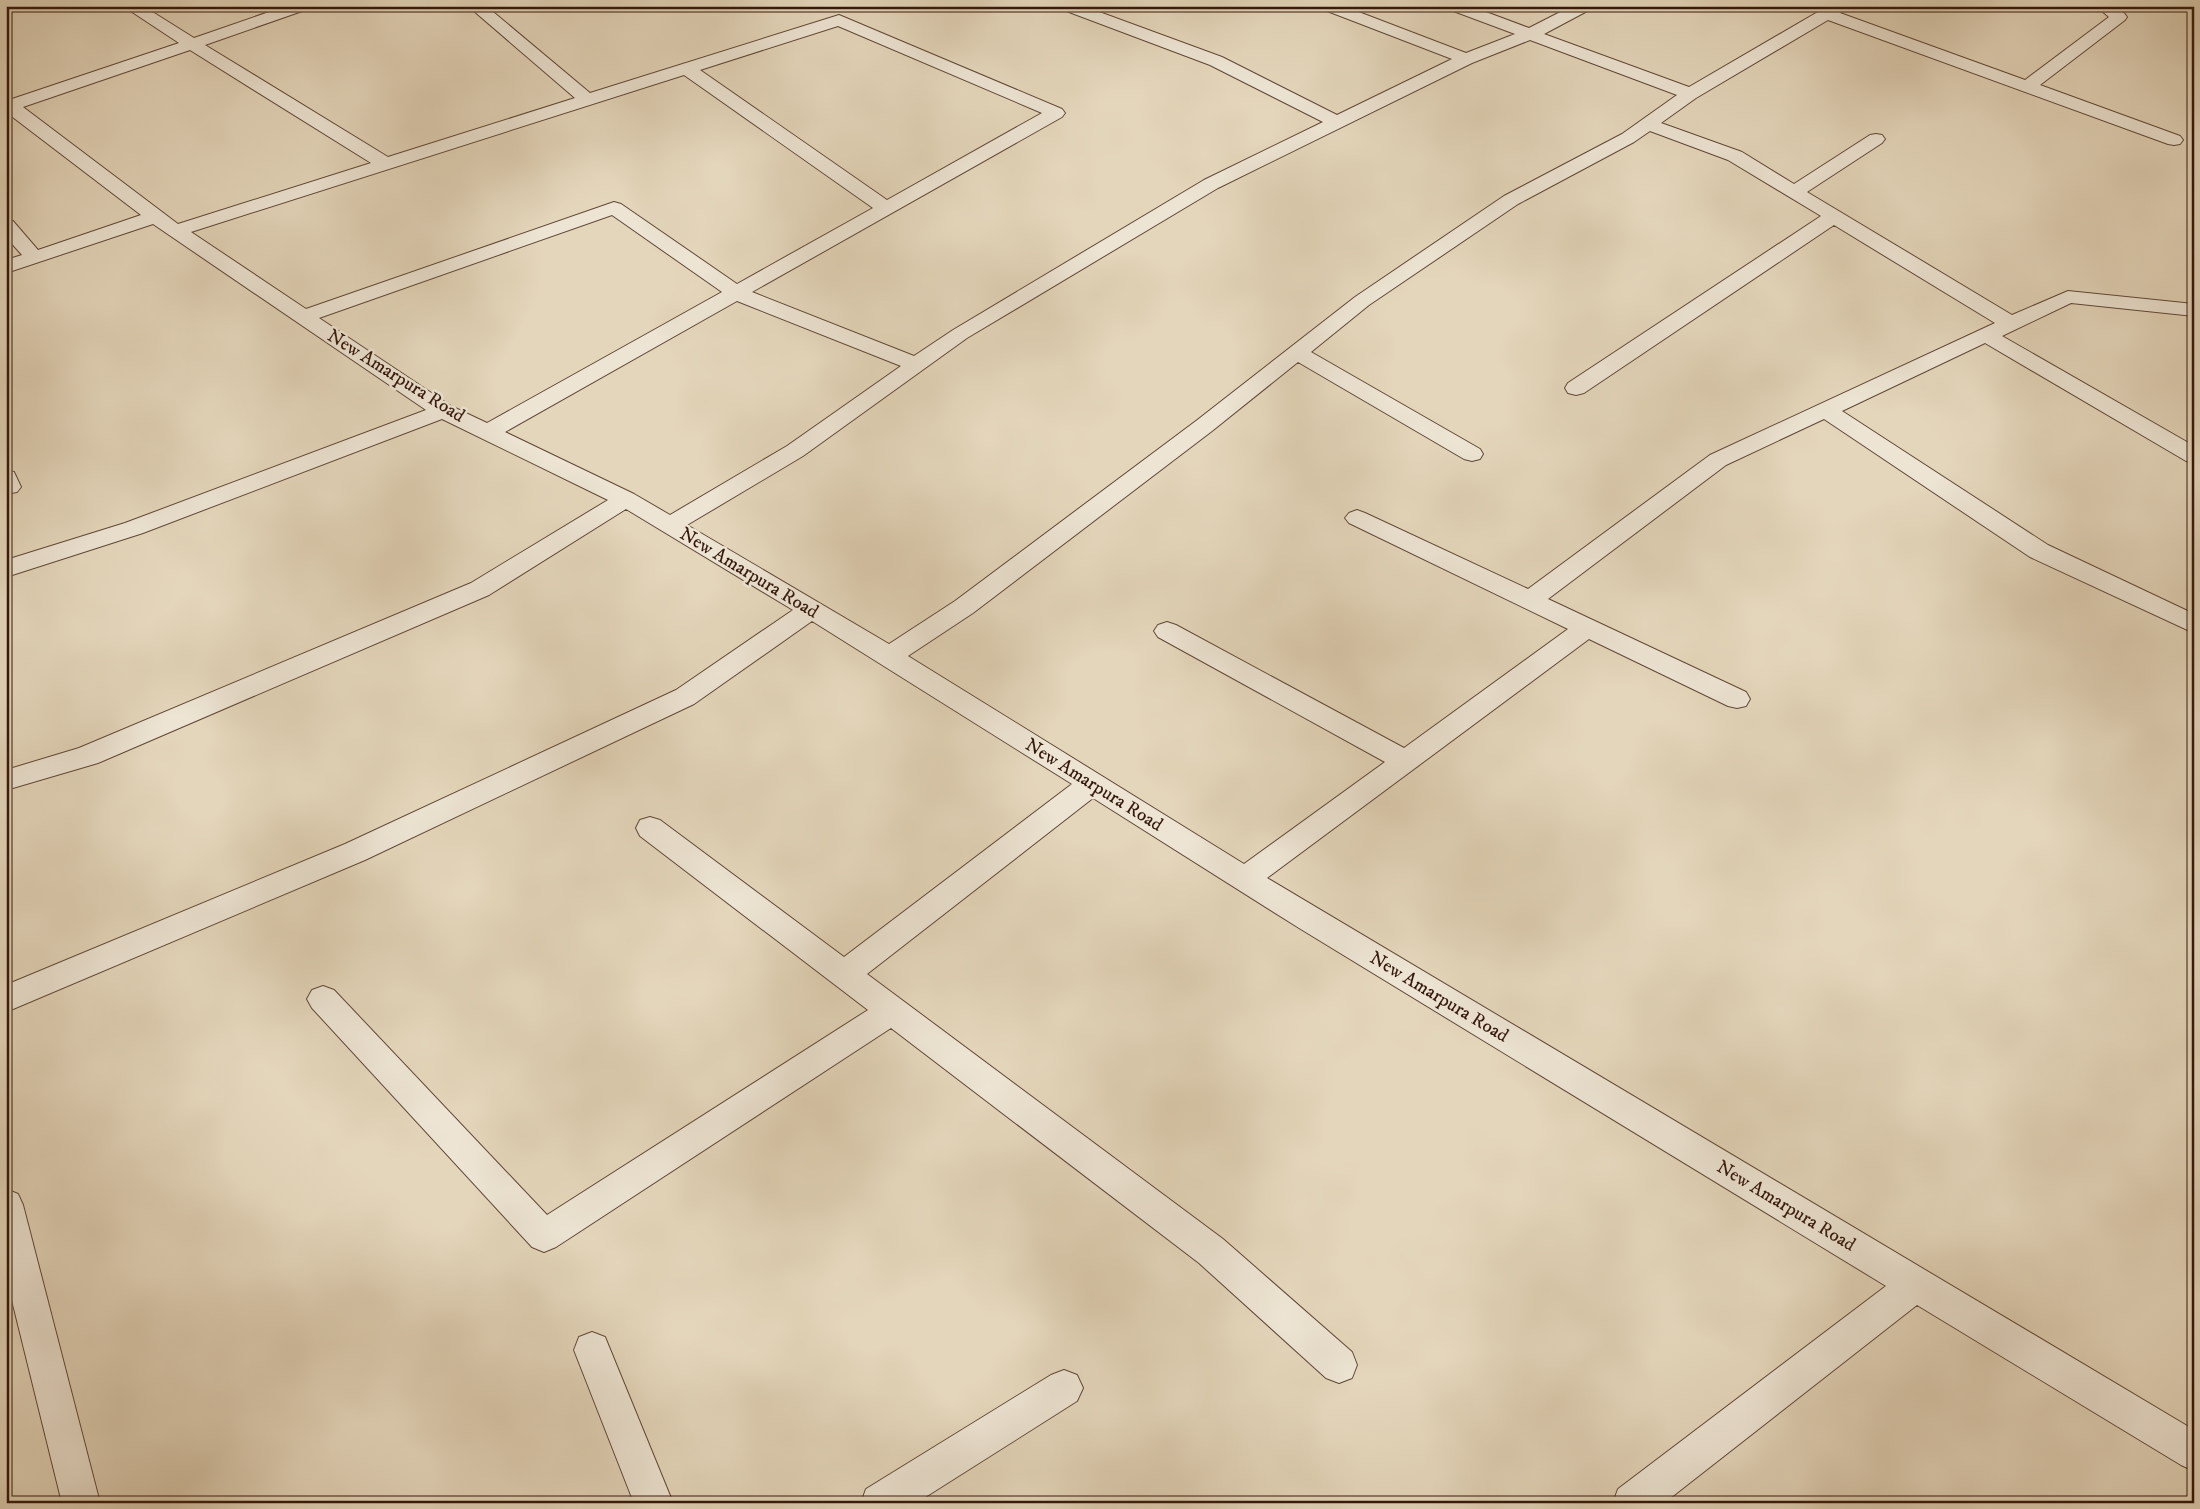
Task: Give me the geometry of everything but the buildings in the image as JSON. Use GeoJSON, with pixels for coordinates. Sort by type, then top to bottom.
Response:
{"type":"FeatureCollection","features":[{"type":"Feature","properties":{"kind":"street"},"geometry":{"type":"LineString","coordinates":[[131,6],[386,164]]}},
{"type":"Feature","properties":{"kind":"street"},"geometry":{"type":"LineString","coordinates":[[8,105],[194,44],[302,6]]}},
{"type":"Feature","properties":{"kind":"street"},"geometry":{"type":"LineString","coordinates":[[476,6],[586,100]]}},
{"type":"Feature","properties":{"kind":"street"},"geometry":{"type":"LineString","coordinates":[[1067,6],[1216,61],[1337,122]]}},
{"type":"Feature","properties":{"kind":"street"},"geometry":{"type":"LineString","coordinates":[[1328,6],[1466,59]]}},
{"type":"Feature","properties":{"kind":"street"},"geometry":{"type":"LineString","coordinates":[[1454,6],[1690,94]]}},
{"type":"Feature","properties":{"kind":"street"},"geometry":{"type":"LineString","coordinates":[[670,525],[795,451],[960,334],[1211,184],[1466,59],[1529,35],[1584,6]]}},
{"type":"Feature","properties":{"kind":"street"},"geometry":{"type":"LineString","coordinates":[[2028,87],[2119,18],[2104,6]]}},
{"type":"Feature","properties":{"kind":"street"},"geometry":{"type":"LineString","coordinates":[[889,656],[964,607],[1204,426],[1362,301],[1511,200],[1628,138],[1690,94],[1833,10],[2028,87],[2174,140]]}},
{"type":"Feature","properties":{"kind":"street"},"geometry":{"type":"LineString","coordinates":[[6,267],[386,164],[840,20],[1056,113],[488,432]]}},
{"type":"Feature","properties":{"kind":"street"},"geometry":{"type":"LineString","coordinates":[[686,68],[886,208]]}},
{"type":"Feature","properties":{"kind":"street","name":"New Amarpura Road"},"geometry":{"type":"LineString","coordinates":[[8,105],[165,224],[443,410],[626,499],[670,525],[889,656],[1310,920],[2194,1452]]}},
{"type":"Feature","properties":{"kind":"street"},"geometry":{"type":"LineString","coordinates":[[1647,124],[1735,156],[2011,324]]}},
{"type":"Feature","properties":{"kind":"street"},"geometry":{"type":"LineString","coordinates":[[1794,192],[1876,139]]}},
{"type":"Feature","properties":{"kind":"street"},"geometry":{"type":"LineString","coordinates":[[303,317],[614,208],[736,293],[917,365]]}},
{"type":"Feature","properties":{"kind":"street"},"geometry":{"type":"LineString","coordinates":[[1576,388],[1834,216]]}},
{"type":"Feature","properties":{"kind":"street"},"geometry":{"type":"LineString","coordinates":[[6,225],[35,258]]}},
{"type":"Feature","properties":{"kind":"street"},"geometry":{"type":"LineString","coordinates":[[1529,600],[1718,460],[2068,297],[2194,310]]}},
{"type":"Feature","properties":{"kind":"street"},"geometry":{"type":"LineString","coordinates":[[1986,335],[2194,456]]}},
{"type":"Feature","properties":{"kind":"street"},"geometry":{"type":"LineString","coordinates":[[1296,352],[1472,454]]}},
{"type":"Feature","properties":{"kind":"street"},"geometry":{"type":"LineString","coordinates":[[6,569],[134,528],[443,410]]}},
{"type":"Feature","properties":{"kind":"street"},"geometry":{"type":"LineString","coordinates":[[1825,410],[2039,551],[2194,624]]}},
{"type":"Feature","properties":{"kind":"street"},"geometry":{"type":"LineString","coordinates":[[6,780],[88,756],[480,589],[626,499]]}},
{"type":"Feature","properties":{"kind":"street"},"geometry":{"type":"LineString","coordinates":[[1357,518],[1737,699]]}},
{"type":"Feature","properties":{"kind":"street"},"geometry":{"type":"LineString","coordinates":[[6,998],[355,852],[685,697],[810,610]]}},
{"type":"Feature","properties":{"kind":"street"},"geometry":{"type":"LineString","coordinates":[[1245,879],[1586,628]]}},
{"type":"Feature","properties":{"kind":"street"},"geometry":{"type":"LineString","coordinates":[[1167,631],[1406,761]]}},
{"type":"Feature","properties":{"kind":"street"},"geometry":{"type":"LineString","coordinates":[[844,975],[1092,784]]}},
{"type":"Feature","properties":{"kind":"street"},"geometry":{"type":"LineString","coordinates":[[650,828],[1211,1251],[1339,1365]]}},
{"type":"Feature","properties":{"kind":"street"},"geometry":{"type":"LineString","coordinates":[[324,999],[544,1236],[892,1011]]}},
{"type":"Feature","properties":{"kind":"street"},"geometry":{"type":"LineString","coordinates":[[6,1205],[81,1503]]}},
{"type":"Feature","properties":{"kind":"street"},"geometry":{"type":"LineString","coordinates":[[1632,1503],[1916,1284]]}},
{"type":"Feature","properties":{"kind":"street"},"geometry":{"type":"LineString","coordinates":[[592,1350],[654,1503]]}},
{"type":"Feature","properties":{"kind":"street"},"geometry":{"type":"LineString","coordinates":[[880,1503],[1064,1388]]}}]}
